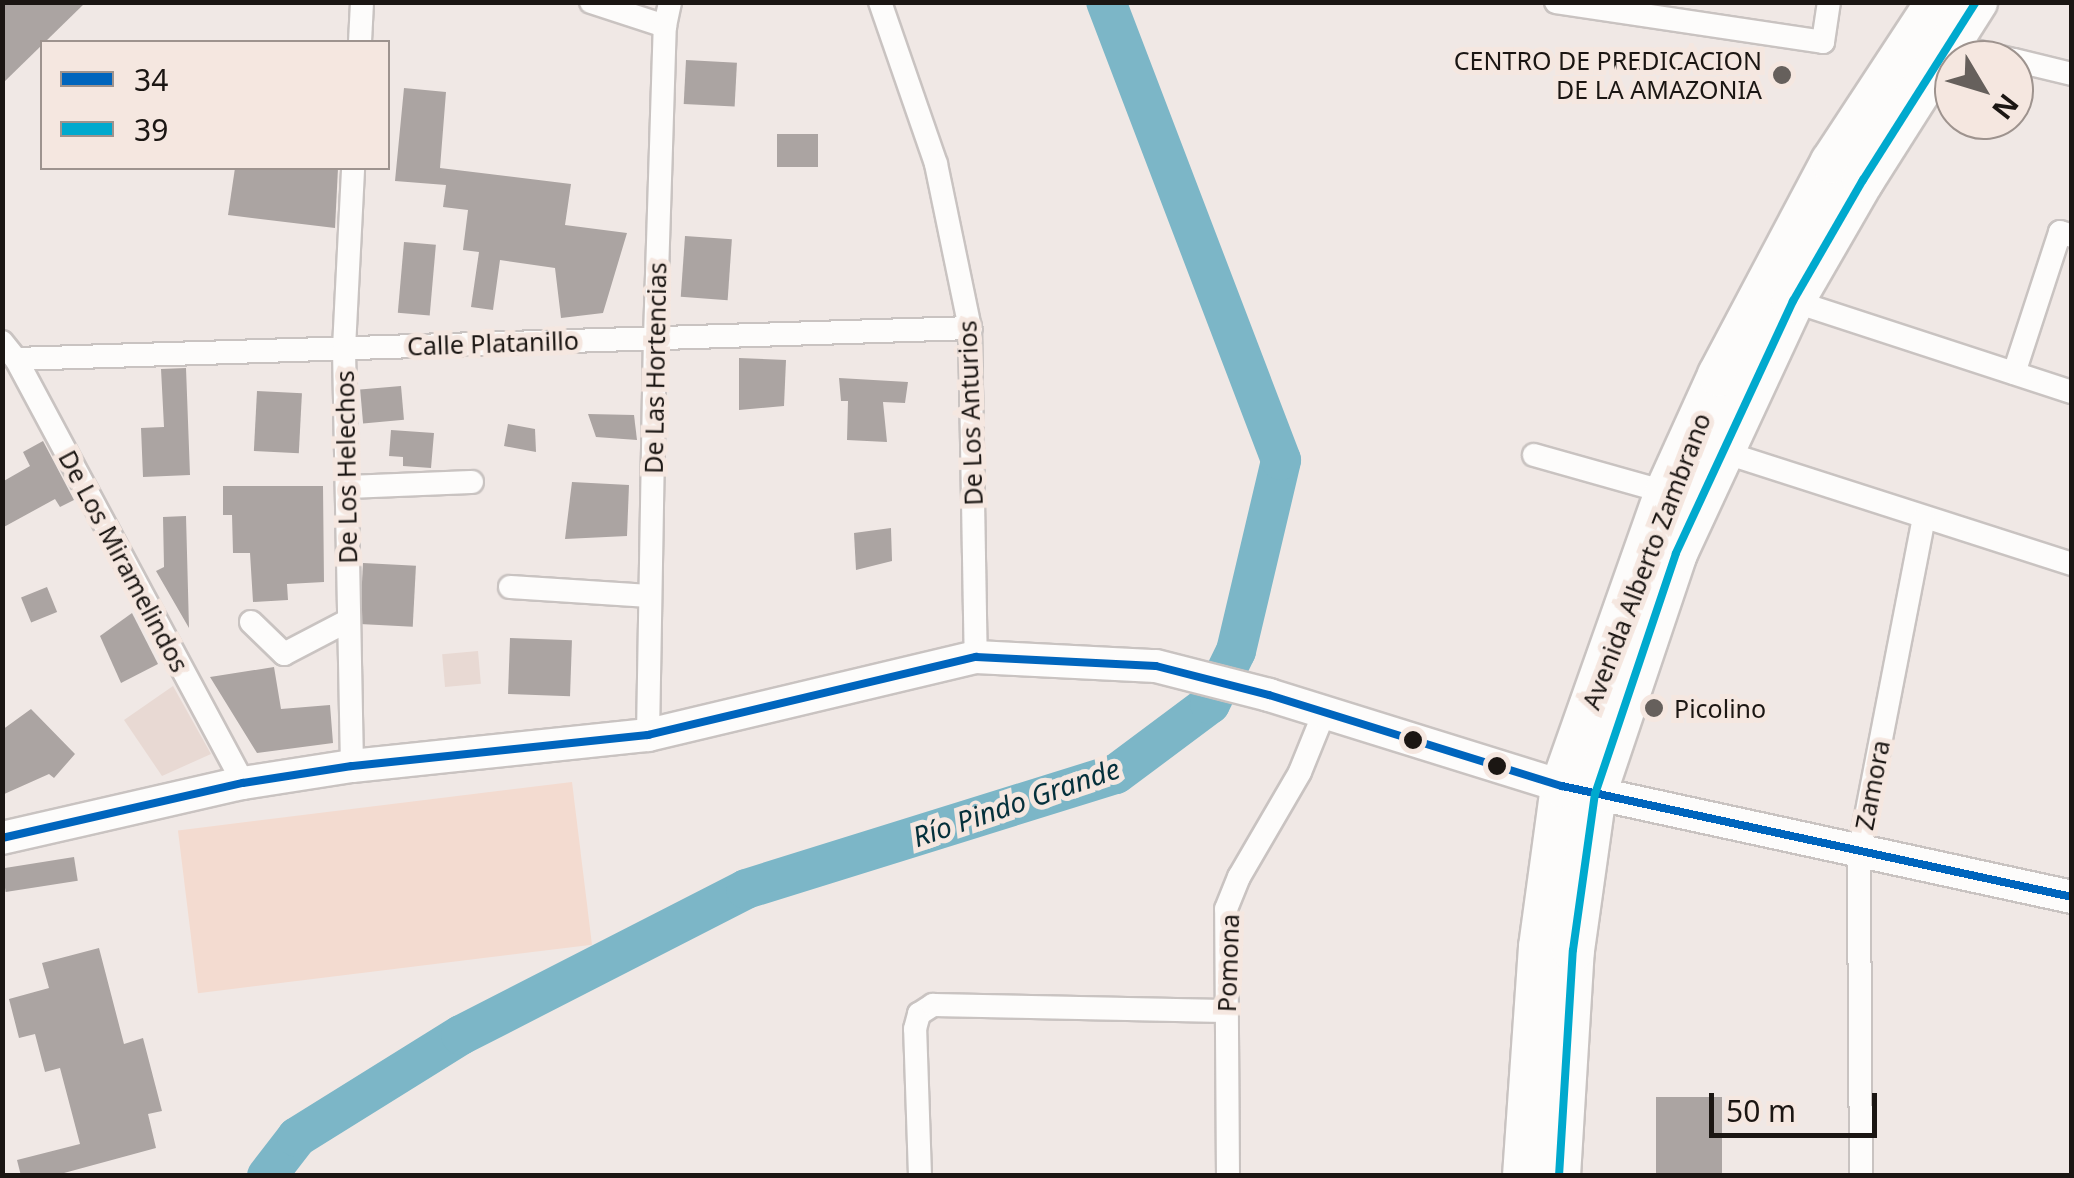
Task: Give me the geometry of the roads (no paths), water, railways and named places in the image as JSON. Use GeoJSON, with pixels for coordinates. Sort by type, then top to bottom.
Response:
{"type":"FeatureCollection","features":[{"type":"Feature","properties":{"kind":"highway","name":"Avenida Alberto Zambrano"},"geometry":{"type":"LineString","coordinates":[[1524,1176],[1540,947],[1578,790],[1666,492],[1718,375],[1789,237],[1832,162],[1938,2]]}},
{"type":"Feature","properties":{"kind":"highway","name":"Avenida Alberto Zambrano"},"geometry":{"type":"LineString","coordinates":[[1952,40],[1976,2]]}},
{"type":"Feature","properties":{"kind":"highway","name":"Avenida Alberto Zambrano"},"geometry":{"type":"LineString","coordinates":[[1559,1176],[1578,790],[1720,452],[1793,301],[1934,69]]}},
{"type":"Feature","properties":{"kind":"street"},"geometry":{"type":"LineString","coordinates":[[360,40],[362,2]]}},
{"type":"Feature","properties":{"kind":"street"},"geometry":{"type":"LineString","coordinates":[[590,2],[668,14]]}},
{"type":"Feature","properties":{"kind":"street","name":"De Los Anturios"},"geometry":{"type":"LineString","coordinates":[[880,2],[936,164],[970,328],[976,657]]}},
{"type":"Feature","properties":{"kind":"street"},"geometry":{"type":"LineString","coordinates":[[1556,2],[1823,42],[1830,2]]}},
{"type":"Feature","properties":{"kind":"street","name":"De Las Hortencias"},"geometry":{"type":"LineString","coordinates":[[648,735],[655,338],[668,14]]}},
{"type":"Feature","properties":{"kind":"street"},"geometry":{"type":"LineString","coordinates":[[2034,65],[2072,74]]}},
{"type":"Feature","properties":{"kind":"street","name":"De Los Helechos"},"geometry":{"type":"LineString","coordinates":[[352,766],[344,348],[353,170]]}},
{"type":"Feature","properties":{"kind":"street"},"geometry":{"type":"LineString","coordinates":[[2014,373],[2060,232],[2072,236]]}},
{"type":"Feature","properties":{"kind":"street"},"geometry":{"type":"LineString","coordinates":[[1793,301],[2072,392]]}},
{"type":"Feature","properties":{"kind":"street","name":"Calle Platanillo"},"geometry":{"type":"LineString","coordinates":[[9,350],[344,348],[970,328]]}},
{"type":"Feature","properties":{"kind":"street","name":"De Los Miramelindos"},"geometry":{"type":"LineString","coordinates":[[9,350],[243,783]]}},
{"type":"Feature","properties":{"kind":"street"},"geometry":{"type":"LineString","coordinates":[[1720,452],[2072,564]]}},
{"type":"Feature","properties":{"kind":"street"},"geometry":{"type":"LineString","coordinates":[[1534,455],[1666,492]]}},
{"type":"Feature","properties":{"kind":"street"},"geometry":{"type":"LineString","coordinates":[[346,487],[472,482]]}},
{"type":"Feature","properties":{"kind":"street","name":"Zamora"},"geometry":{"type":"LineString","coordinates":[[1861,1176],[1860,852],[1924,518]]}},
{"type":"Feature","properties":{"kind":"street"},"geometry":{"type":"LineString","coordinates":[[510,587],[650,596]]}},
{"type":"Feature","properties":{"kind":"street"},"geometry":{"type":"LineString","coordinates":[[251,622],[284,654],[349,620]]}},
{"type":"Feature","properties":{"kind":"street"},"geometry":{"type":"LineString","coordinates":[[2,838],[243,783],[352,766],[648,735],[976,657],[1156,666],[1269,695],[1578,790],[2072,897]]}},
{"type":"Feature","properties":{"kind":"street","name":"Pomona"},"geometry":{"type":"LineString","coordinates":[[1228,1176],[1226,910],[1239,877],[1300,772],[1324,713]]}},
{"type":"Feature","properties":{"kind":"street"},"geometry":{"type":"LineString","coordinates":[[920,1176],[915,1029],[919,1014],[933,1005],[1225,1011]]}},
{"type":"Feature","properties":{"kind":"waterway","name":"Río Pindo Grande"},"geometry":{"type":"LineString","coordinates":[[267,1176],[297,1137],[461,1035],[746,889],[1116,774],[1210,704],[1236,651],[1281,460],[1106,2]]}},
{"type":"Feature","properties":{"kind":"place","name":"CENTRO DE PREDICACION DE LA AMAZONIA"},"geometry":{"type":"Point","coordinates":[1782,75]}},
{"type":"Feature","properties":{"kind":"place","name":"Picolino"},"geometry":{"type":"Point","coordinates":[1654,708]}}]}
